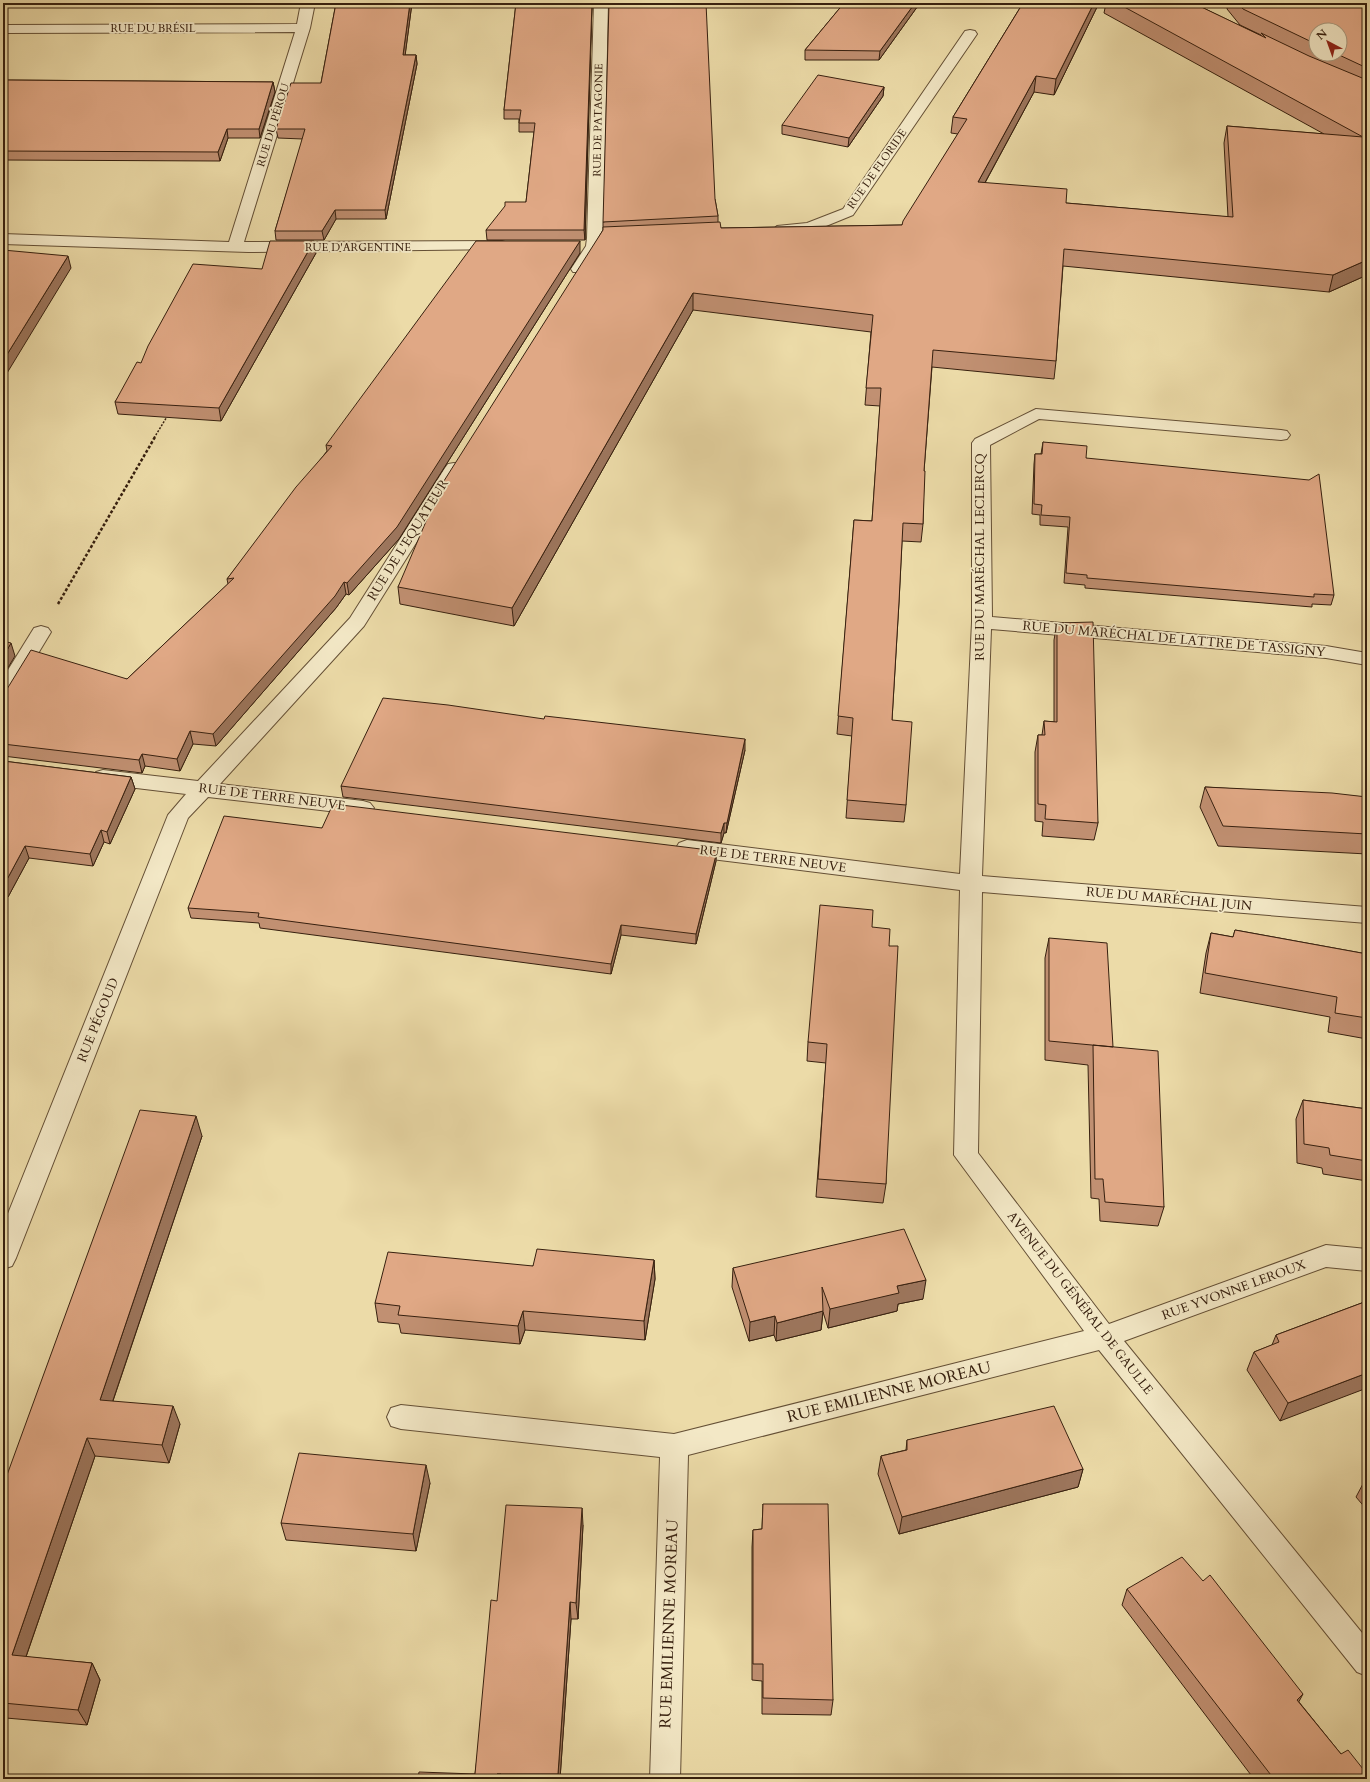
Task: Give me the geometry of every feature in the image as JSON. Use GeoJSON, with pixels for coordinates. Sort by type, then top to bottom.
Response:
{"type":"FeatureCollection","features":[{"type":"Feature","properties":{"kind":"street","name":"RUE DU PÉROU"},"geometry":{"type":"LineString","coordinates":[[235,246],[303,28],[308,3]]}},
{"type":"Feature","properties":{"kind":"street","name":"RUE DE PATAGONIE"},"geometry":{"type":"LineString","coordinates":[[568,286],[594,242],[601,3]]}},
{"type":"Feature","properties":{"kind":"street","name":"RUE DU BRÉSIL"},"geometry":{"type":"LineString","coordinates":[[3,29],[303,28]]}},
{"type":"Feature","properties":{"kind":"street","name":"RUE DE FLORIDE"},"geometry":{"type":"LineString","coordinates":[[771,230],[810,228],[848,212],[970,34]]}},
{"type":"Feature","properties":{"kind":"street","name":"RUE D'ARGENTINE"},"geometry":{"type":"LineString","coordinates":[[3,239],[235,246],[518,246]]}},
{"type":"Feature","properties":{"kind":"street","name":"RUE DU MARÉCHAL LECLERCQ"},"geometry":{"type":"LineString","coordinates":[[970,883],[982,622],[981,443],[1036,414],[1281,435]]}},
{"type":"Feature","properties":{"kind":"street","name":"RUE DE L'EQUATEUR"},"geometry":{"type":"LineString","coordinates":[[204,789],[356,622],[462,454]]}},
{"type":"Feature","properties":{"kind":"street","name":"RUE DU MARÉCHAL DE LATTRE DE TASSIGNY"},"geometry":{"type":"LineString","coordinates":[[982,622],[1326,652],[1367,659]]}},
{"type":"Feature","properties":{"kind":"street"},"geometry":{"type":"LineString","coordinates":[[3,695],[41,632]]}},
{"type":"Feature","properties":{"kind":"street","name":"RUE DE TERRE NEUVE"},"geometry":{"type":"LineString","coordinates":[[82,774],[385,811]]}},
{"type":"Feature","properties":{"kind":"street","name":"RUE PÉGOUD"},"geometry":{"type":"LineString","coordinates":[[3,1258],[179,815],[204,789]]}},
{"type":"Feature","properties":{"kind":"street","name":"RUE DE TERRE NEUVE"},"geometry":{"type":"LineString","coordinates":[[670,846],[970,883]]}},
{"type":"Feature","properties":{"kind":"street","name":"RUE DU MARÉCHAL JUIN"},"geometry":{"type":"LineString","coordinates":[[970,883],[1367,915]]}},
{"type":"Feature","properties":{"kind":"street","name":"AVENUE DU GÉNÉRAL DE GAULLE"},"geometry":{"type":"LineString","coordinates":[[970,883],[966,1155],[1104,1337],[1367,1662]]}},
{"type":"Feature","properties":{"kind":"street","name":"RUE YVONNE LEROUX"},"geometry":{"type":"LineString","coordinates":[[1104,1337],[1326,1256],[1367,1260]]}},
{"type":"Feature","properties":{"kind":"street","name":"RUE EMILIENNE MOREAU"},"geometry":{"type":"LineString","coordinates":[[401,1417],[674,1446],[1104,1337]]}},
{"type":"Feature","properties":{"kind":"street","name":"RUE EMILIENNE MOREAU"},"geometry":{"type":"LineString","coordinates":[[664,1779],[674,1446]]}},
{"type":"Feature","properties":{"kind":"path"},"geometry":{"type":"LineString","coordinates":[[41,632],[169,414]]}},
{"type":"Feature","properties":{"kind":"building"},"geometry":{"type":"Polygon","coordinates":[[[336,3],[410,3],[403,55],[416,55],[385,210],[335,210],[322,231],[275,231],[305,129],[276,129],[291,83],[321,83],[336,3]]]}},
{"type":"Feature","properties":{"kind":"building"},"geometry":{"type":"Polygon","coordinates":[[[516,3],[592,3],[584,230],[486,230],[505,206],[505,202],[526,202],[535,123],[519,123],[521,110],[504,110],[516,3]]]}},
{"type":"Feature","properties":{"kind":"building"},"geometry":{"type":"Polygon","coordinates":[[[609,3],[706,3],[715,199],[718,216],[603,222],[609,3]]]}},
{"type":"Feature","properties":{"kind":"building"},"geometry":{"type":"Polygon","coordinates":[[[844,3],[915,3],[880,51],[805,50],[844,3]]]}},
{"type":"Feature","properties":{"kind":"building"},"geometry":{"type":"Polygon","coordinates":[[[1023,3],[1094,3],[1056,79],[1036,76],[978,182],[1067,189],[1066,203],[1233,217],[1227,126],[1363,137],[1117,3],[1193,3],[1266,38],[1261,33],[1308,56],[1308,62],[1324,62],[1367,80],[1367,260],[1333,275],[1064,249],[1056,361],[933,350],[924,471],[923,524],[903,523],[892,720],[912,722],[906,805],[847,800],[853,718],[838,716],[854,520],[872,521],[881,388],[866,388],[873,315],[693,293],[512,608],[398,587],[442,484],[603,230],[603,227],[720,222],[721,228],[902,225],[903,221],[967,119],[953,117],[1023,3]]]}},
{"type":"Feature","properties":{"kind":"building"},"geometry":{"type":"Polygon","coordinates":[[[1238,3],[1367,3],[1367,68],[1348,59],[1348,22],[1308,22],[1308,40],[1243,9],[1238,3]]]}},
{"type":"Feature","properties":{"kind":"building"},"geometry":{"type":"Polygon","coordinates":[[[818,75],[884,87],[849,138],[782,125],[818,75]]]}},
{"type":"Feature","properties":{"kind":"building"},"geometry":{"type":"Polygon","coordinates":[[[3,80],[273,82],[259,129],[227,129],[218,152],[3,151],[3,80]]]}},
{"type":"Feature","properties":{"kind":"building"},"geometry":{"type":"Polygon","coordinates":[[[270,241],[314,241],[219,408],[115,402],[137,362],[141,363],[148,346],[193,264],[262,269],[270,241]]]}},
{"type":"Feature","properties":{"kind":"building"},"geometry":{"type":"Polygon","coordinates":[[[476,241],[580,241],[397,527],[347,583],[344,582],[335,596],[213,734],[190,731],[177,759],[142,754],[139,760],[3,744],[3,690],[7,689],[31,650],[127,679],[234,578],[227,579],[296,487],[332,446],[326,445],[476,241]]]}},
{"type":"Feature","properties":{"kind":"building"},"geometry":{"type":"Polygon","coordinates":[[[3,250],[68,256],[3,361],[3,250]]]}},
{"type":"Feature","properties":{"kind":"building"},"geometry":{"type":"Polygon","coordinates":[[[1043,442],[1087,446],[1086,458],[1309,480],[1319,474],[1334,595],[1314,594],[1314,597],[1087,578],[1087,575],[1066,573],[1070,517],[1041,515],[1042,505],[1034,504],[1035,454],[1042,454],[1043,442]]]}},
{"type":"Feature","properties":{"kind":"building"},"geometry":{"type":"Polygon","coordinates":[[[1093,622],[1098,823],[1045,819],[1046,805],[1038,804],[1038,735],[1045,735],[1044,721],[1057,722],[1057,623],[1093,622]]]}},
{"type":"Feature","properties":{"kind":"building"},"geometry":{"type":"Polygon","coordinates":[[[3,641],[11,643],[3,657],[3,641]]]}},
{"type":"Feature","properties":{"kind":"building"},"geometry":{"type":"Polygon","coordinates":[[[383,698],[448,705],[544,719],[545,716],[745,739],[727,823],[724,823],[721,833],[341,786],[383,698]]]}},
{"type":"Feature","properties":{"kind":"building"},"geometry":{"type":"Polygon","coordinates":[[[3,761],[131,777],[107,832],[101,830],[90,854],[25,846],[3,885],[3,761]]]}},
{"type":"Feature","properties":{"kind":"building"},"geometry":{"type":"Polygon","coordinates":[[[1205,787],[1332,793],[1367,797],[1367,834],[1223,826],[1205,787]]]}},
{"type":"Feature","properties":{"kind":"building"},"geometry":{"type":"Polygon","coordinates":[[[333,804],[717,851],[696,934],[621,925],[611,964],[258,917],[259,913],[188,908],[224,816],[322,828],[333,804]]]}},
{"type":"Feature","properties":{"kind":"building"},"geometry":{"type":"Polygon","coordinates":[[[820,905],[873,910],[872,927],[890,929],[889,946],[898,946],[886,1184],[818,1179],[827,1044],[808,1042],[820,905]]]}},
{"type":"Feature","properties":{"kind":"building"},"geometry":{"type":"Polygon","coordinates":[[[1235,930],[1367,954],[1367,1018],[1335,1013],[1337,997],[1205,973],[1211,933],[1233,937],[1235,930]]]}},
{"type":"Feature","properties":{"kind":"building"},"geometry":{"type":"Polygon","coordinates":[[[1049,938],[1107,943],[1113,1047],[1049,1041],[1049,938]]]}},
{"type":"Feature","properties":{"kind":"building"},"geometry":{"type":"Polygon","coordinates":[[[1093,1045],[1158,1051],[1164,1207],[1105,1202],[1103,1179],[1095,1179],[1093,1045]]]}},
{"type":"Feature","properties":{"kind":"building"},"geometry":{"type":"Polygon","coordinates":[[[1303,1100],[1367,1109],[1367,1161],[1330,1155],[1329,1148],[1304,1144],[1303,1100]]]}},
{"type":"Feature","properties":{"kind":"building"},"geometry":{"type":"Polygon","coordinates":[[[140,1110],[196,1116],[100,1400],[173,1406],[162,1445],[87,1438],[12,1655],[92,1663],[78,1710],[3,1703],[3,1486],[140,1110]]]}},
{"type":"Feature","properties":{"kind":"building"},"geometry":{"type":"Polygon","coordinates":[[[904,1229],[926,1280],[897,1286],[899,1293],[830,1309],[822,1287],[823,1311],[777,1323],[775,1316],[750,1322],[733,1268],[904,1229]]]}},
{"type":"Feature","properties":{"kind":"building"},"geometry":{"type":"Polygon","coordinates":[[[537,1249],[654,1260],[644,1321],[523,1311],[518,1326],[398,1315],[400,1306],[375,1303],[388,1252],[533,1266],[537,1249]]]}},
{"type":"Feature","properties":{"kind":"building"},"geometry":{"type":"Polygon","coordinates":[[[1367,1301],[1367,1373],[1288,1403],[1254,1352],[1279,1342],[1276,1335],[1367,1301]]]}},
{"type":"Feature","properties":{"kind":"building"},"geometry":{"type":"Polygon","coordinates":[[[1054,1406],[1083,1469],[902,1517],[881,1456],[907,1450],[907,1440],[1054,1406]]]}},
{"type":"Feature","properties":{"kind":"building"},"geometry":{"type":"Polygon","coordinates":[[[299,1453],[426,1465],[413,1534],[281,1523],[299,1453]]]}},
{"type":"Feature","properties":{"kind":"building"},"geometry":{"type":"Polygon","coordinates":[[[763,1504],[828,1504],[833,1700],[763,1698],[763,1664],[753,1664],[753,1530],[762,1529],[763,1504]]]}},
{"type":"Feature","properties":{"kind":"building"},"geometry":{"type":"Polygon","coordinates":[[[506,1505],[582,1508],[576,1603],[570,1602],[558,1774],[501,1774],[500,1779],[418,1779],[419,1772],[475,1774],[491,1600],[497,1601],[506,1505]]]}},
{"type":"Feature","properties":{"kind":"building"},"geometry":{"type":"Polygon","coordinates":[[[1182,1557],[1203,1581],[1210,1575],[1303,1694],[1297,1700],[1341,1754],[1348,1750],[1367,1774],[1367,1779],[1274,1779],[1127,1589],[1182,1557]]]}}]}
